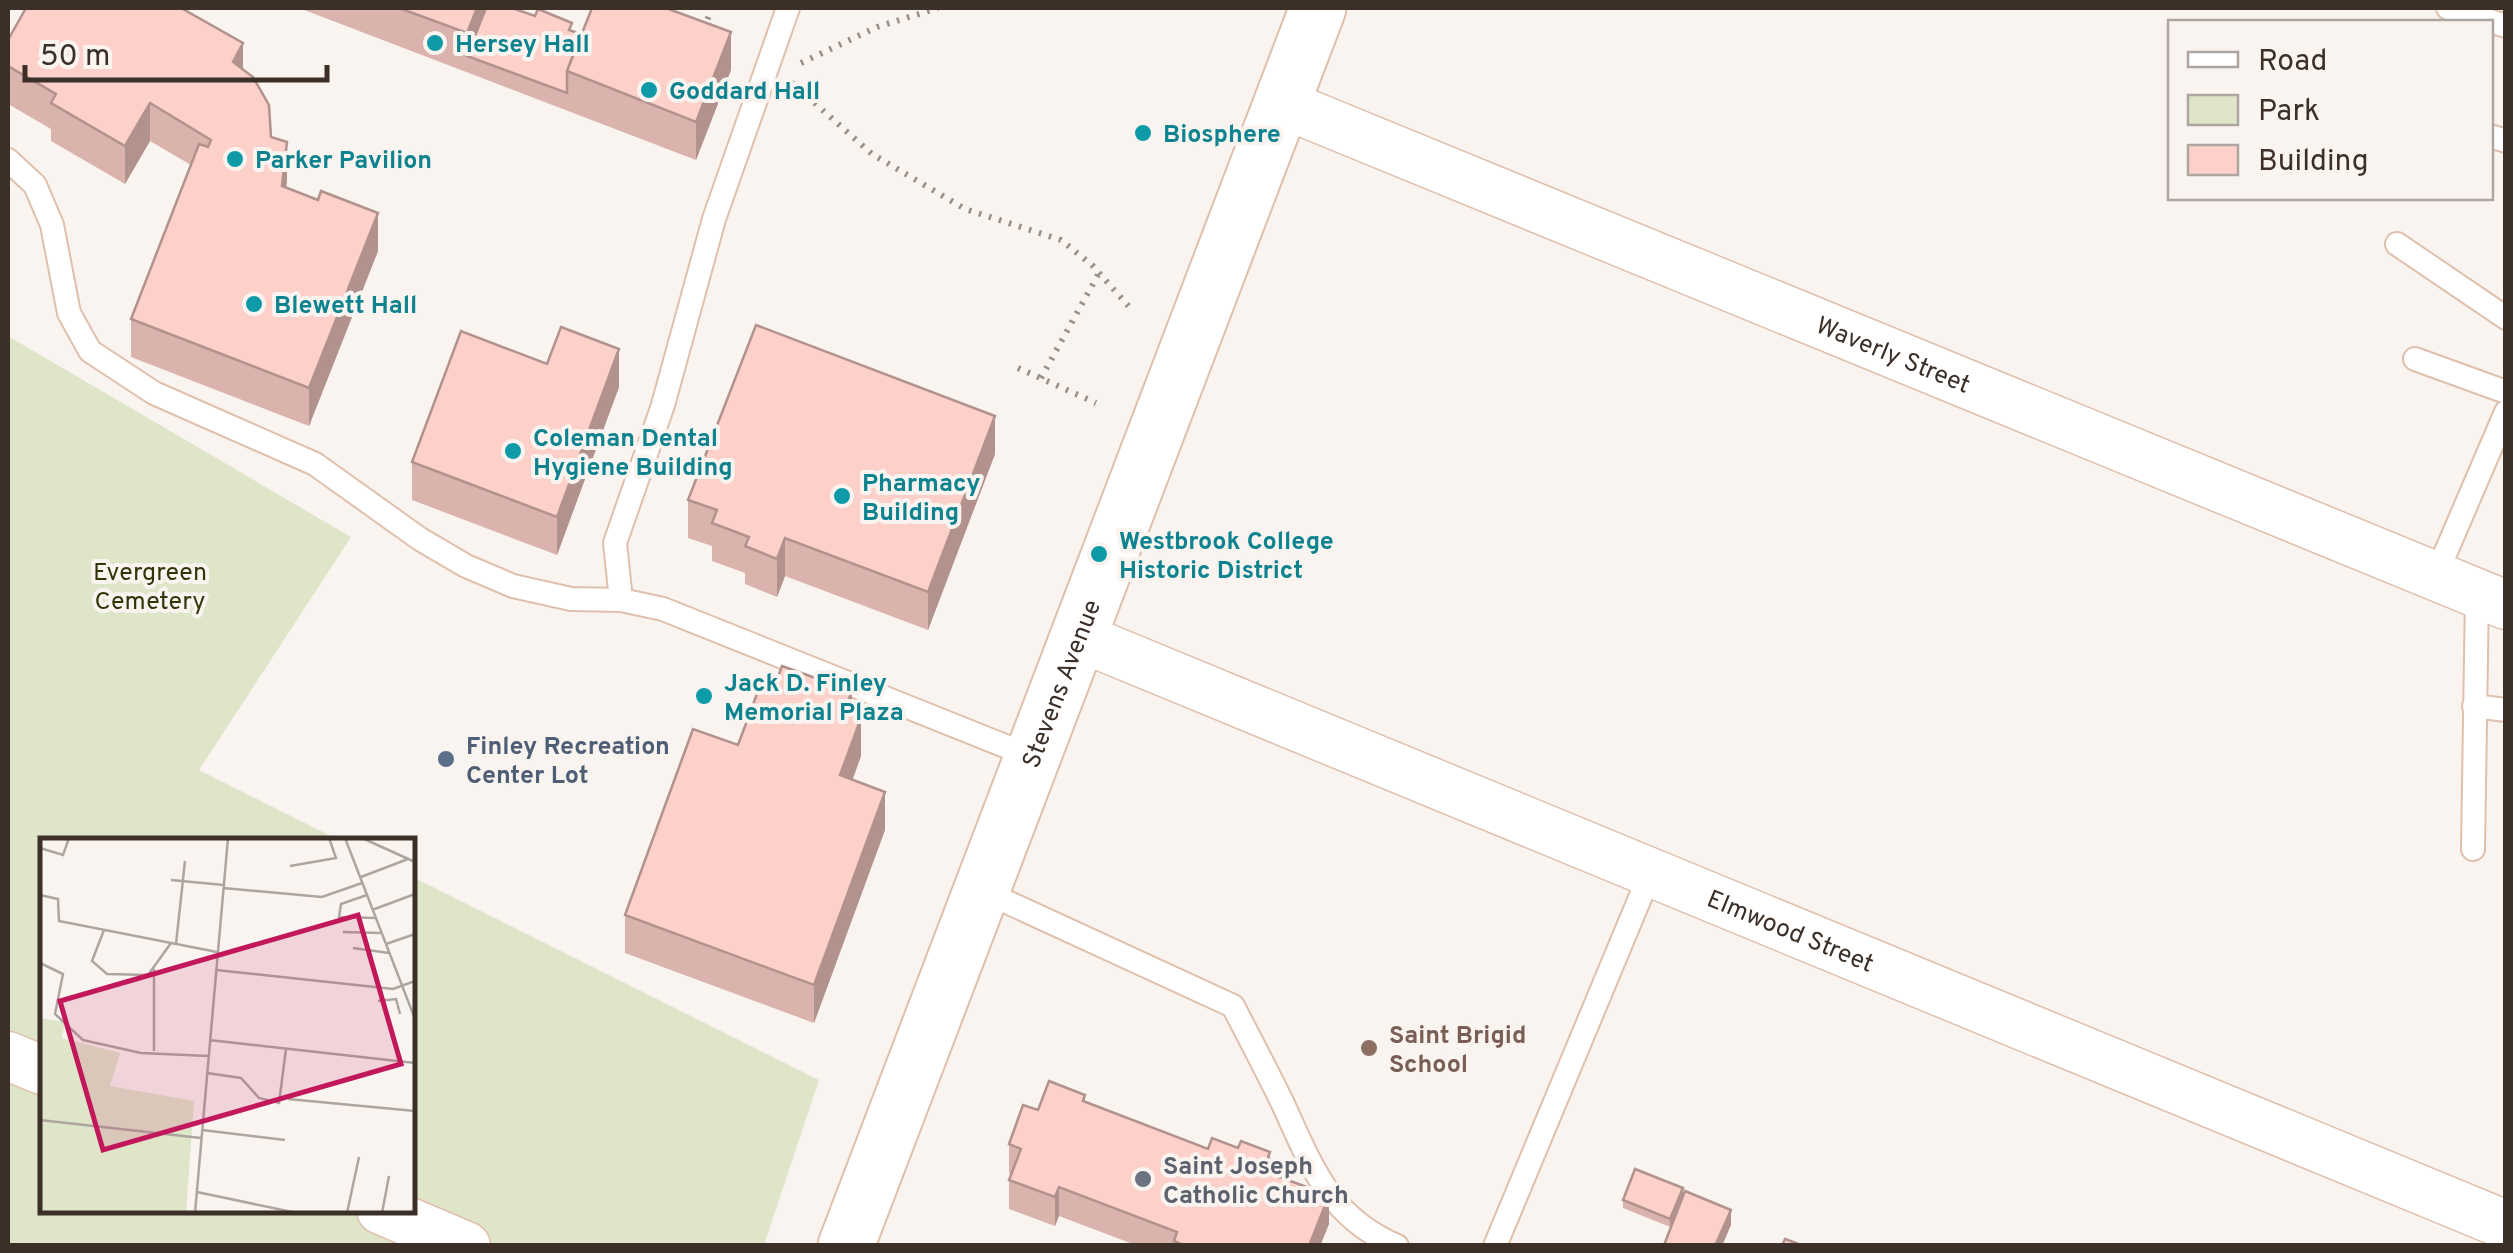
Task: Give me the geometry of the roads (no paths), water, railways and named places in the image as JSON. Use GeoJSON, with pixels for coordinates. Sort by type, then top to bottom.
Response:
{"type":"FeatureCollection","features":[{"type":"Feature","properties":{"kind":"main road","name":"Stevens Avenue"},"geometry":{"type":"LineString","coordinates":[[846,1246],[1318,8]]}},
{"type":"Feature","properties":{"kind":"street","name":"Waverly Street"},"geometry":{"type":"LineString","coordinates":[[1281,102],[2473,591]]}},
{"type":"Feature","properties":{"kind":"street","name":"Elmwood Street"},"geometry":{"type":"LineString","coordinates":[[1077,636],[2506,1226]]}},
{"type":"Feature","properties":{"kind":"street"},"geometry":{"type":"LineString","coordinates":[[8,1056],[40,1069]]}},
{"type":"Feature","properties":{"kind":"street"},"geometry":{"type":"LineString","coordinates":[[388,1213],[466,1246]]}},
{"type":"Feature","properties":{"kind":"lane"},"geometry":{"type":"LineString","coordinates":[[621,600],[615,542],[663,405],[714,219],[775,68],[788,8]]}},
{"type":"Feature","properties":{"kind":"lane"},"geometry":{"type":"LineString","coordinates":[[2448,8],[2492,20]]}},
{"type":"Feature","properties":{"kind":"lane"},"geometry":{"type":"LineString","coordinates":[[2498,8],[2506,24]]}},
{"type":"Feature","properties":{"kind":"lane"},"geometry":{"type":"LineString","coordinates":[[8,160],[35,185],[41,198],[52,224],[69,313],[90,350],[154,394],[315,464],[420,540],[514,586],[571,600],[621,600],[663,609],[1030,756]]}},
{"type":"Feature","properties":{"kind":"lane"},"geometry":{"type":"LineString","coordinates":[[2397,244],[2506,318]]}},
{"type":"Feature","properties":{"kind":"lane"},"geometry":{"type":"LineString","coordinates":[[2415,359],[2506,392]]}},
{"type":"Feature","properties":{"kind":"lane"},"geometry":{"type":"LineString","coordinates":[[2473,849],[2473,591],[2506,412]]}},
{"type":"Feature","properties":{"kind":"lane"},"geometry":{"type":"LineString","coordinates":[[2474,706],[2506,710]]}},
{"type":"Feature","properties":{"kind":"lane"},"geometry":{"type":"LineString","coordinates":[[1495,1246],[1650,874]]}},
{"type":"Feature","properties":{"kind":"lane"},"geometry":{"type":"LineString","coordinates":[[980,890],[1233,1006],[1307,1163],[1334,1201],[1366,1232],[1397,1246]]}},
{"type":"Feature","properties":{"kind":"place","name":"Hersey Hall"},"geometry":{"type":"Point","coordinates":[435,43]}},
{"type":"Feature","properties":{"kind":"place","name":"Goddard Hall"},"geometry":{"type":"Point","coordinates":[649,90]}},
{"type":"Feature","properties":{"kind":"place","name":"Biosphere"},"geometry":{"type":"Point","coordinates":[1143,133]}},
{"type":"Feature","properties":{"kind":"place","name":"Parker Pavilion"},"geometry":{"type":"Point","coordinates":[235,159]}},
{"type":"Feature","properties":{"kind":"place","name":"Blewett Hall"},"geometry":{"type":"Point","coordinates":[254,304]}},
{"type":"Feature","properties":{"kind":"place","name":"Coleman Dental Hygiene Building"},"geometry":{"type":"Point","coordinates":[513,451]}},
{"type":"Feature","properties":{"kind":"place","name":"Pharmacy Building"},"geometry":{"type":"Point","coordinates":[842,496]}},
{"type":"Feature","properties":{"kind":"place","name":"Westbrook College Historic District"},"geometry":{"type":"Point","coordinates":[1099,554]}},
{"type":"Feature","properties":{"kind":"place","name":"Jack D. Finley Memorial Plaza"},"geometry":{"type":"Point","coordinates":[704,696]}},
{"type":"Feature","properties":{"kind":"place","name":"Finley Recreation Center Lot"},"geometry":{"type":"Point","coordinates":[446,759]}},
{"type":"Feature","properties":{"kind":"place","name":"Saint Brigid School"},"geometry":{"type":"Point","coordinates":[1369,1048]}},
{"type":"Feature","properties":{"kind":"place","name":"Saint Joseph Catholic Church"},"geometry":{"type":"Point","coordinates":[1143,1179]}},
{"type":"Feature","properties":{"kind":"park label","name":"Evergreen Cemetery"},"geometry":{"type":"Point","coordinates":[150,586]}}]}
